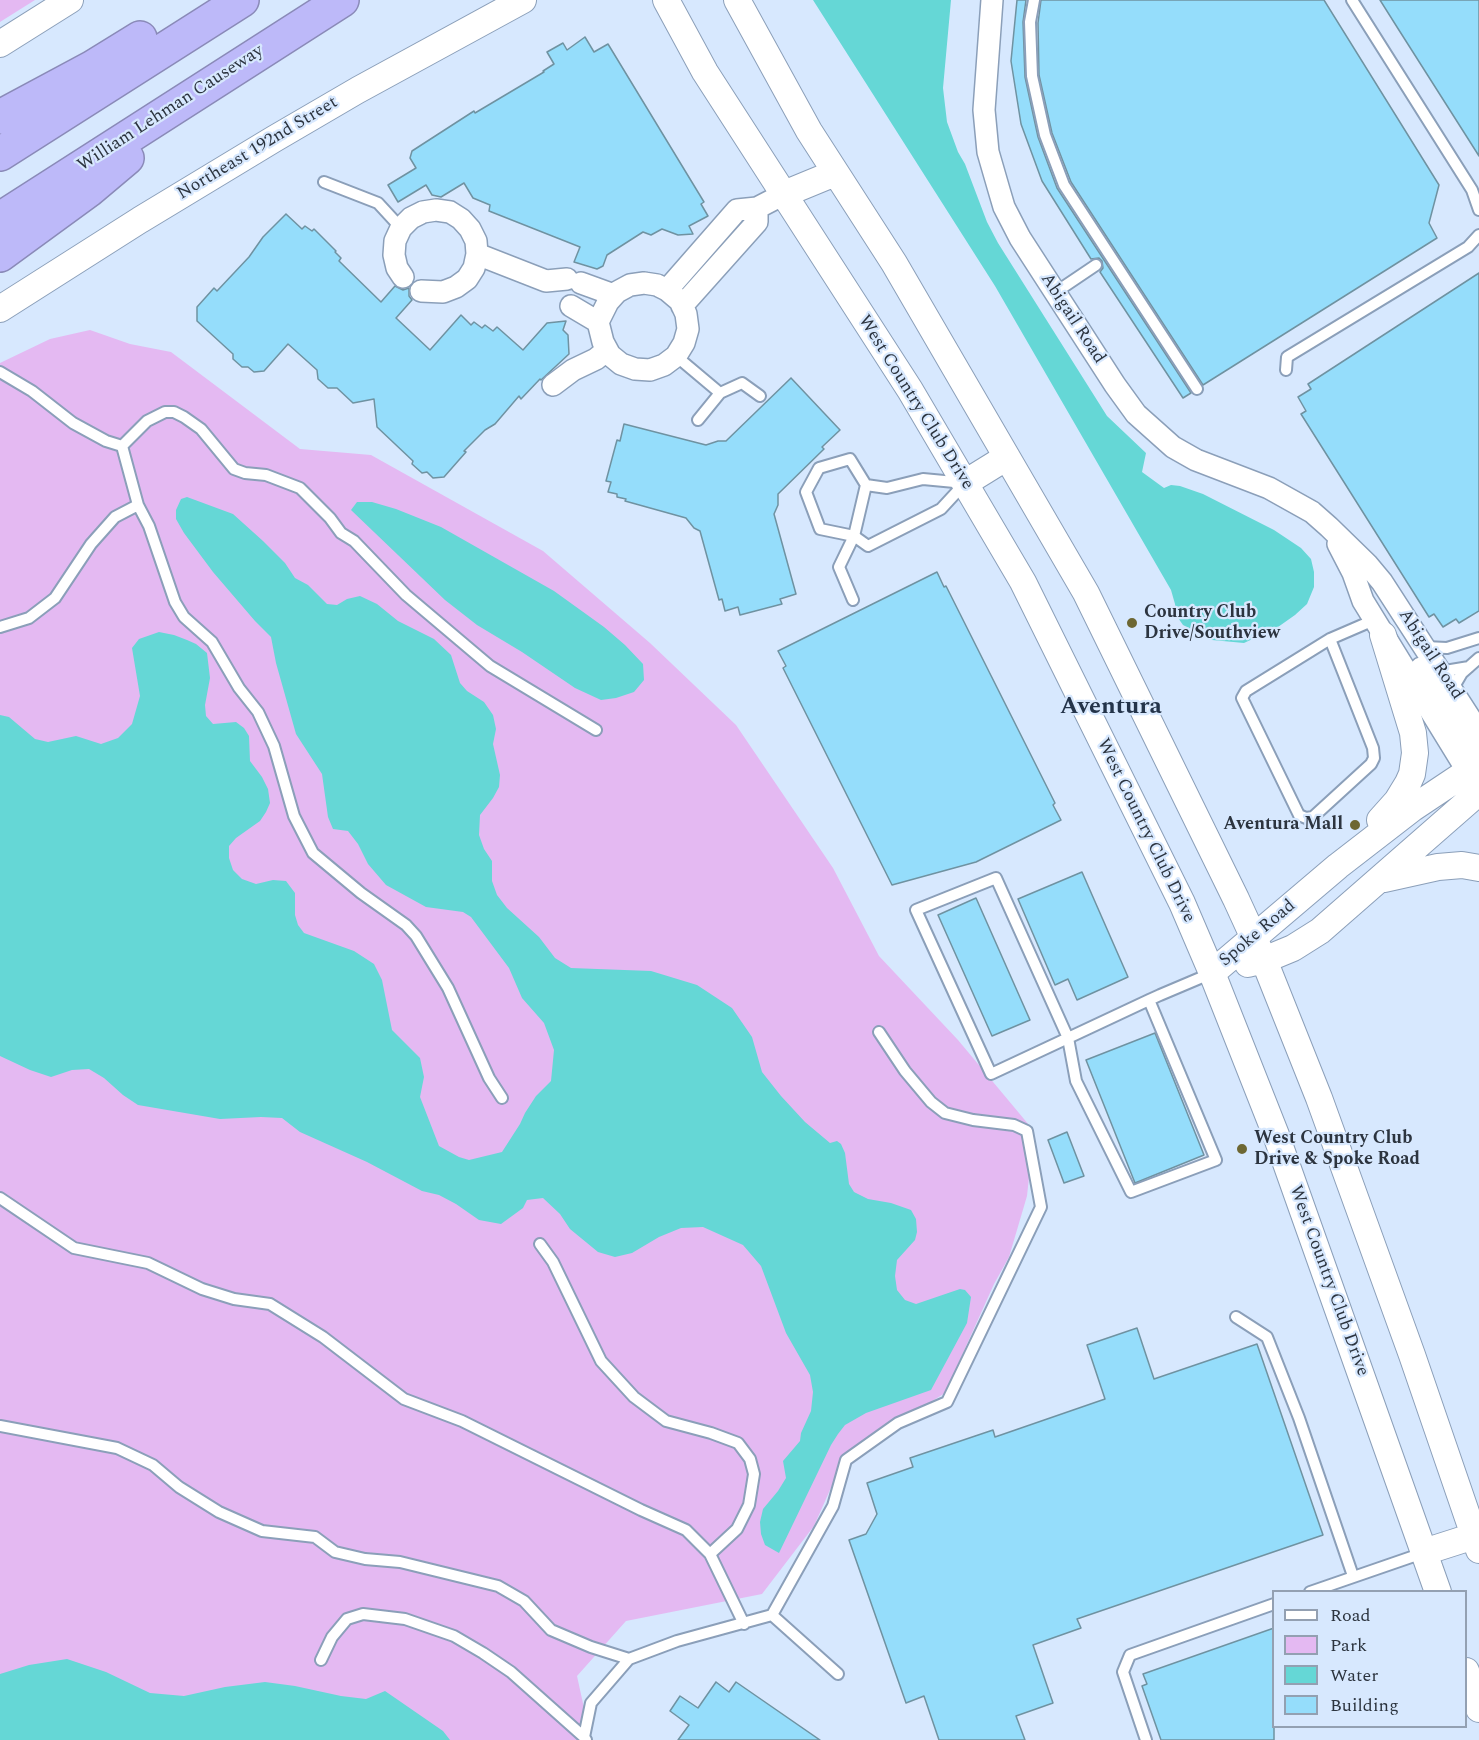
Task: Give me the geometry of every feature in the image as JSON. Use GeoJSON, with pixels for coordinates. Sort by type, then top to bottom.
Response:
{"type":"FeatureCollection","features":[{"type":"Feature","properties":{"kind":"highway"},"geometry":{"type":"LineString","coordinates":[[0,117],[93,67],[200,0]]}},
{"type":"Feature","properties":{"kind":"highway"},"geometry":{"type":"LineString","coordinates":[[0,154],[242,0]]}},
{"type":"Feature","properties":{"kind":"highway","name":"William Lehman Causeway"},"geometry":{"type":"LineString","coordinates":[[0,219],[342,0]]}},
{"type":"Feature","properties":{"kind":"highway"},"geometry":{"type":"LineString","coordinates":[[0,255],[88,190],[225,75]]}},
{"type":"Feature","properties":{"kind":"street"},"geometry":{"type":"LineString","coordinates":[[0,44],[70,0]]}},
{"type":"Feature","properties":{"kind":"street","name":"Northeast 192nd Street"},"geometry":{"type":"LineString","coordinates":[[0,309],[140,220],[274,139],[358,90],[523,0]]}},
{"type":"Feature","properties":{"kind":"street","name":"West Country Club Drive"},"geometry":{"type":"LineString","coordinates":[[666,0],[705,72],[910,390],[1023,582],[1182,903],[1276,1135],[1437,1590]]}},
{"type":"Feature","properties":{"kind":"street"},"geometry":{"type":"LineString","coordinates":[[737,0],[808,131],[894,263],[1095,610],[1259,949],[1319,1098],[1477,1543],[1424,1552]]}},
{"type":"Feature","properties":{"kind":"street","name":"Abigail Road"},"geometry":{"type":"LineString","coordinates":[[992,0],[984,110],[988,152],[1004,207],[1020,238],[1136,414],[1173,447],[1196,460],[1269,488],[1312,512],[1367,564],[1425,647],[1431,671],[1477,776]]}},
{"type":"Feature","properties":{"kind":"street"},"geometry":{"type":"LineString","coordinates":[[667,290],[737,210],[757,208],[835,172]]}},
{"type":"Feature","properties":{"kind":"street"},"geometry":{"type":"LineString","coordinates":[[682,306],[757,222],[757,208]]}},
{"type":"Feature","properties":{"kind":"street"},"geometry":{"type":"LineString","coordinates":[[403,277],[397,268],[394,255],[395,241],[401,228],[411,218],[423,212],[436,210],[450,212],[461,219],[471,229],[476,241],[477,254],[474,268],[467,279],[456,288],[443,292],[421,291]]}},
{"type":"Feature","properties":{"kind":"street"},"geometry":{"type":"LineString","coordinates":[[477,254],[546,281],[574,281],[614,295]]}},
{"type":"Feature","properties":{"kind":"street"},"geometry":{"type":"LineString","coordinates":[[546,281],[564,303],[598,322]]}},
{"type":"Feature","properties":{"kind":"street"},"geometry":{"type":"LineString","coordinates":[[644,283],[657,285],[680,301],[686,314],[687,329],[684,343],[676,356],[664,365],[650,370],[635,369],[621,364],[607,350],[598,322],[614,295],[630,285],[644,283]]}},
{"type":"Feature","properties":{"kind":"street"},"geometry":{"type":"LineString","coordinates":[[553,385],[607,350]]}},
{"type":"Feature","properties":{"kind":"street"},"geometry":{"type":"LineString","coordinates":[[964,483],[1007,457]]}},
{"type":"Feature","properties":{"kind":"street","name":"Abigail Road"},"geometry":{"type":"LineString","coordinates":[[1329,528],[1353,573],[1363,601],[1477,776]]}},
{"type":"Feature","properties":{"kind":"street","name":"Abigail Road"},"geometry":{"type":"LineString","coordinates":[[1353,573],[1378,599],[1431,671],[1452,690],[1479,732]]}},
{"type":"Feature","properties":{"kind":"street"},"geometry":{"type":"LineString","coordinates":[[1338,866],[1397,801],[1408,783],[1415,763],[1413,733],[1379,627]]}},
{"type":"Feature","properties":{"kind":"street","name":"Spoke Road"},"geometry":{"type":"LineString","coordinates":[[1259,949],[1293,948],[1312,937],[1378,880],[1477,776]]}},
{"type":"Feature","properties":{"kind":"street","name":"Spoke Road"},"geometry":{"type":"LineString","coordinates":[[1212,973],[1259,949],[1338,866],[1394,822],[1477,776]]}},
{"type":"Feature","properties":{"kind":"street"},"geometry":{"type":"LineString","coordinates":[[1378,880],[1438,867],[1462,865],[1479,868]]}},
{"type":"Feature","properties":{"kind":"street"},"geometry":{"type":"LineString","coordinates":[[1467,1674],[1479,1709]]}},
{"type":"Feature","properties":{"kind":"lane"},"geometry":{"type":"LineString","coordinates":[[1034,0],[1030,22],[1032,76],[1045,135],[1064,185],[1197,389]]}},
{"type":"Feature","properties":{"kind":"lane"},"geometry":{"type":"LineString","coordinates":[[1352,0],[1472,190],[1479,210]]}},
{"type":"Feature","properties":{"kind":"lane"},"geometry":{"type":"LineString","coordinates":[[324,182],[378,203],[401,228]]}},
{"type":"Feature","properties":{"kind":"lane"},"geometry":{"type":"LineString","coordinates":[[1286,370],[1287,357],[1468,247],[1479,235]]}},
{"type":"Feature","properties":{"kind":"lane"},"geometry":{"type":"LineString","coordinates":[[1056,292],[1095,266]]}},
{"type":"Feature","properties":{"kind":"lane"},"geometry":{"type":"LineString","coordinates":[[676,356],[720,393]]}},
{"type":"Feature","properties":{"kind":"lane"},"geometry":{"type":"LineString","coordinates":[[0,372],[32,391],[74,423],[106,441],[122,446]]}},
{"type":"Feature","properties":{"kind":"lane"},"geometry":{"type":"LineString","coordinates":[[698,420],[720,393],[742,383],[759,396]]}},
{"type":"Feature","properties":{"kind":"lane"},"geometry":{"type":"LineString","coordinates":[[122,446],[147,421],[165,412],[174,412],[184,417],[201,429],[234,469],[245,473],[266,475],[300,488],[330,518],[341,533],[354,541],[406,595],[490,666],[597,730]]}},
{"type":"Feature","properties":{"kind":"lane"},"geometry":{"type":"LineString","coordinates":[[122,446],[138,506],[149,526],[175,602],[184,617],[212,642],[239,688],[258,712],[274,746],[294,816],[313,854],[361,893],[406,925],[416,936],[448,988],[489,1078],[502,1098]]}},
{"type":"Feature","properties":{"kind":"lane"},"geometry":{"type":"LineString","coordinates":[[853,600],[839,567],[854,536],[866,485],[850,459],[819,468],[806,492],[820,530],[854,536],[868,546],[940,509],[964,483]]}},
{"type":"Feature","properties":{"kind":"lane"},"geometry":{"type":"LineString","coordinates":[[866,485],[887,488],[923,479],[964,483]]}},
{"type":"Feature","properties":{"kind":"lane"},"geometry":{"type":"LineString","coordinates":[[0,627],[29,618],[55,598],[91,544],[115,518],[138,506]]}},
{"type":"Feature","properties":{"kind":"lane"},"geometry":{"type":"LineString","coordinates":[[1330,639],[1373,748],[1374,758],[1371,764],[1313,816],[1306,818],[1299,815],[1242,698],[1246,691],[1330,639],[1379,627]]}},
{"type":"Feature","properties":{"kind":"lane"},"geometry":{"type":"LineString","coordinates":[[1425,647],[1447,648],[1479,638]]}},
{"type":"Feature","properties":{"kind":"lane"},"geometry":{"type":"LineString","coordinates":[[1452,690],[1462,673],[1479,658]]}},
{"type":"Feature","properties":{"kind":"lane"},"geometry":{"type":"LineString","coordinates":[[1431,671],[1469,667]]}},
{"type":"Feature","properties":{"kind":"lane"},"geometry":{"type":"LineString","coordinates":[[1149,1000],[1216,1160],[1131,1192],[1076,1081],[1068,1038],[996,878],[916,910],[991,1074],[1068,1038],[1149,1000],[1212,973]]}},
{"type":"Feature","properties":{"kind":"lane"},"geometry":{"type":"LineString","coordinates":[[585,1738],[591,1703],[629,1659],[677,1641],[772,1615],[833,1506],[846,1460],[898,1424],[947,1402],[1041,1206],[1028,1131],[1014,1125],[973,1120],[945,1113],[931,1102],[879,1032]]}},
{"type":"Feature","properties":{"kind":"lane"},"geometry":{"type":"LineString","coordinates":[[0,1198],[74,1248],[148,1263],[202,1289],[234,1299],[270,1304],[323,1337],[404,1399],[462,1421],[686,1530],[710,1554],[744,1624]]}},
{"type":"Feature","properties":{"kind":"lane"},"geometry":{"type":"LineString","coordinates":[[540,1244],[554,1262],[601,1361],[634,1397],[666,1422],[711,1433],[738,1443],[750,1459],[754,1474],[749,1504],[737,1529],[710,1554]]}},
{"type":"Feature","properties":{"kind":"lane"},"geometry":{"type":"LineString","coordinates":[[1236,1317],[1267,1336],[1299,1418],[1353,1576]]}},
{"type":"Feature","properties":{"kind":"lane"},"geometry":{"type":"LineString","coordinates":[[0,1426],[117,1448],[153,1465],[178,1486],[219,1512],[262,1531],[315,1537],[335,1552],[365,1559],[400,1562],[498,1586],[524,1601],[551,1630],[591,1647],[629,1659]]}},
{"type":"Feature","properties":{"kind":"lane"},"geometry":{"type":"LineString","coordinates":[[1315,1590],[1424,1552]]}},
{"type":"Feature","properties":{"kind":"lane"},"geometry":{"type":"LineString","coordinates":[[1146,1740],[1123,1672],[1130,1655],[1272,1605]]}},
{"type":"Feature","properties":{"kind":"lane"},"geometry":{"type":"LineString","coordinates":[[321,1659],[332,1637],[347,1619],[363,1614],[405,1619],[454,1636],[483,1653],[510,1672],[585,1738]]}},
{"type":"Feature","properties":{"kind":"lane"},"geometry":{"type":"LineString","coordinates":[[772,1615],[838,1674]]}},
{"type":"Feature","properties":{"kind":"green space"},"geometry":{"type":"Polygon","coordinates":[[[0,0],[35,0],[0,22],[0,0]]]}},
{"type":"Feature","properties":{"kind":"green space"},"geometry":{"type":"Polygon","coordinates":[[[90,330],[130,344],[171,352],[300,449],[371,455],[543,551],[650,643],[736,725],[833,868],[879,956],[958,1040],[1034,1131],[1027,1196],[1009,1257],[994,1284],[945,1393],[845,1456],[814,1526],[762,1594],[626,1621],[577,1676],[591,1740],[0,1740],[0,363],[50,339],[90,330]]]}},
{"type":"Feature","properties":{"kind":"water"},"geometry":{"type":"Polygon","coordinates":[[[813,0],[951,0],[943,88],[947,122],[987,222],[998,243],[1107,416],[1146,453],[1142,472],[1164,488],[1171,485],[1180,486],[1203,494],[1274,530],[1301,548],[1311,559],[1314,587],[1307,604],[1295,615],[1278,627],[1244,643],[1212,640],[1183,625],[1176,615],[1171,590],[995,286],[813,0]]]}},
{"type":"Feature","properties":{"kind":"water"},"geometry":{"type":"Polygon","coordinates":[[[187,497],[233,514],[285,563],[295,578],[308,585],[327,604],[337,605],[347,599],[360,596],[377,604],[398,621],[434,639],[451,655],[460,683],[467,691],[484,702],[493,715],[496,729],[493,744],[500,775],[499,787],[480,815],[479,835],[492,861],[492,881],[497,895],[507,908],[539,937],[555,958],[571,968],[651,971],[697,985],[732,1008],[752,1037],[762,1072],[781,1096],[805,1122],[830,1143],[837,1141],[841,1144],[845,1153],[849,1184],[854,1192],[868,1199],[891,1203],[911,1210],[916,1219],[917,1232],[915,1240],[897,1260],[895,1276],[897,1290],[905,1300],[916,1304],[960,1289],[965,1290],[971,1297],[967,1323],[931,1390],[866,1413],[845,1425],[838,1434],[779,1553],[765,1545],[760,1522],[763,1509],[786,1478],[783,1461],[800,1441],[801,1433],[811,1411],[813,1392],[810,1375],[786,1333],[761,1266],[743,1245],[703,1227],[681,1228],[659,1237],[632,1253],[615,1257],[598,1252],[570,1229],[560,1214],[543,1198],[527,1200],[523,1208],[501,1224],[479,1220],[439,1195],[422,1191],[367,1162],[300,1132],[282,1118],[220,1119],[138,1105],[89,1069],[72,1070],[51,1077],[0,1056],[0,715],[9,717],[35,739],[48,742],[76,736],[101,744],[118,738],[132,724],[140,696],[132,648],[139,639],[159,632],[187,640],[207,653],[210,678],[205,705],[206,716],[213,724],[236,722],[244,728],[249,736],[250,761],[268,789],[270,803],[260,821],[236,838],[229,846],[229,858],[233,870],[242,879],[256,884],[273,880],[286,881],[295,893],[295,915],[304,933],[354,951],[374,964],[382,980],[392,1030],[420,1058],[424,1077],[420,1097],[439,1146],[469,1160],[502,1152],[536,1096],[551,1081],[554,1050],[544,1023],[522,998],[509,968],[471,917],[463,912],[426,907],[386,885],[368,864],[358,844],[348,831],[333,829],[328,817],[322,774],[296,734],[271,637],[213,572],[184,533],[176,519],[176,510],[181,499],[187,497]]]}},
{"type":"Feature","properties":{"kind":"water"},"geometry":{"type":"Polygon","coordinates":[[[357,502],[372,502],[396,509],[441,527],[554,591],[625,645],[643,664],[644,680],[634,692],[601,700],[575,688],[477,625],[445,600],[351,510],[357,502]]]}},
{"type":"Feature","properties":{"kind":"water"},"geometry":{"type":"Polygon","coordinates":[[[67,1659],[106,1672],[150,1693],[184,1696],[225,1687],[265,1682],[366,1699],[385,1691],[443,1731],[450,1740],[0,1740],[0,1674],[29,1665],[67,1659]]]}},
{"type":"Feature","properties":{"kind":"building"},"geometry":{"type":"Polygon","coordinates":[[[1017,0],[1026,0],[1023,22],[1025,77],[1038,137],[1057,188],[1191,393],[1183,398],[1100,272],[1103,268],[1102,261],[1099,258],[1091,259],[1042,181],[1021,124],[1011,61],[1017,0]]]}},
{"type":"Feature","properties":{"kind":"building"},"geometry":{"type":"Polygon","coordinates":[[[1041,0],[1324,0],[1439,185],[1429,223],[1437,238],[1203,385],[1071,182],[1052,133],[1039,75],[1038,23],[1041,0]]]}},
{"type":"Feature","properties":{"kind":"building"},"geometry":{"type":"Polygon","coordinates":[[[1380,0],[1479,0],[1479,156],[1397,27],[1380,0]]]}},
{"type":"Feature","properties":{"kind":"building"},"geometry":{"type":"Polygon","coordinates":[[[585,37],[594,52],[608,44],[704,202],[701,204],[708,216],[689,226],[693,234],[678,235],[662,229],[651,235],[643,232],[607,255],[603,266],[597,269],[574,262],[580,247],[489,211],[490,205],[473,198],[464,183],[441,197],[432,195],[426,185],[398,202],[388,185],[416,168],[410,158],[412,151],[474,111],[475,113],[544,72],[554,64],[547,52],[563,43],[567,50],[585,37]]]}},
{"type":"Feature","properties":{"kind":"building"},"geometry":{"type":"Polygon","coordinates":[[[286,214],[302,229],[305,226],[312,231],[314,229],[336,251],[341,258],[339,261],[381,302],[395,286],[403,290],[409,288],[409,296],[412,300],[396,318],[430,350],[461,315],[471,325],[474,322],[482,328],[485,325],[493,331],[497,327],[523,350],[547,323],[566,321],[563,330],[568,335],[569,354],[521,399],[519,396],[495,424],[485,430],[464,451],[466,452],[444,477],[433,478],[427,472],[422,473],[412,464],[413,461],[377,427],[374,399],[353,403],[337,388],[328,388],[318,379],[317,370],[288,344],[264,371],[254,372],[248,367],[242,367],[233,359],[233,354],[197,321],[197,307],[214,288],[217,291],[286,214]]]}},
{"type":"Feature","properties":{"kind":"building"},"geometry":{"type":"Polygon","coordinates":[[[1479,273],[1479,611],[1459,623],[1456,619],[1443,627],[1434,614],[1429,617],[1301,414],[1306,411],[1298,397],[1311,389],[1308,384],[1479,273]]]}},
{"type":"Feature","properties":{"kind":"building"},"geometry":{"type":"Polygon","coordinates":[[[791,378],[840,430],[778,494],[778,505],[774,514],[796,594],[780,599],[782,604],[740,615],[738,607],[725,611],[722,599],[719,600],[700,531],[694,528],[686,518],[617,497],[617,494],[608,492],[611,482],[606,481],[617,440],[620,441],[624,424],[706,445],[726,441],[791,378]]]}},
{"type":"Feature","properties":{"kind":"building"},"geometry":{"type":"Polygon","coordinates":[[[937,572],[1055,803],[1053,805],[1061,820],[976,862],[892,885],[783,668],[786,666],[778,651],[937,572]]]}},
{"type":"Feature","properties":{"kind":"building"},"geometry":{"type":"Polygon","coordinates":[[[1082,872],[1128,977],[1077,1000],[1068,979],[1055,985],[1018,899],[1082,872]]]}},
{"type":"Feature","properties":{"kind":"building"},"geometry":{"type":"Polygon","coordinates":[[[976,898],[1030,1020],[992,1036],[938,915],[976,898]]]}},
{"type":"Feature","properties":{"kind":"building"},"geometry":{"type":"Polygon","coordinates":[[[1155,1033],[1204,1155],[1135,1183],[1086,1060],[1155,1033]]]}},
{"type":"Feature","properties":{"kind":"building"},"geometry":{"type":"Polygon","coordinates":[[[1067,1132],[1084,1176],[1064,1183],[1048,1140],[1067,1132]]]}},
{"type":"Feature","properties":{"kind":"building"},"geometry":{"type":"Polygon","coordinates":[[[1137,1328],[1154,1379],[1257,1344],[1323,1535],[1077,1619],[1081,1628],[1033,1645],[1053,1703],[1016,1716],[1025,1740],[939,1740],[924,1696],[906,1703],[849,1540],[866,1534],[877,1514],[867,1483],[913,1467],[910,1458],[993,1430],[995,1437],[1105,1399],[1087,1345],[1137,1328]]]}},
{"type":"Feature","properties":{"kind":"building"},"geometry":{"type":"Polygon","coordinates":[[[1272,1629],[1274,1740],[1161,1740],[1142,1686],[1147,1684],[1143,1674],[1272,1629]]]}},
{"type":"Feature","properties":{"kind":"building"},"geometry":{"type":"Polygon","coordinates":[[[716,1682],[729,1692],[736,1682],[820,1740],[678,1740],[689,1725],[670,1711],[680,1696],[698,1708],[716,1682]]]}},
{"type":"Feature","properties":{"kind":"place","name":"Country Club Drive/Southview"},"geometry":{"type":"Point","coordinates":[1132,623]}},
{"type":"Feature","properties":{"kind":"place","name":"Aventura Mall"},"geometry":{"type":"Point","coordinates":[1355,825]}},
{"type":"Feature","properties":{"kind":"place","name":"West Country Club Drive & Spoke Road"},"geometry":{"type":"Point","coordinates":[1242,1149]}},
{"type":"Feature","properties":{"kind":"district","name":"Aventura"},"geometry":{"type":"Point","coordinates":[1111,708]}}]}
